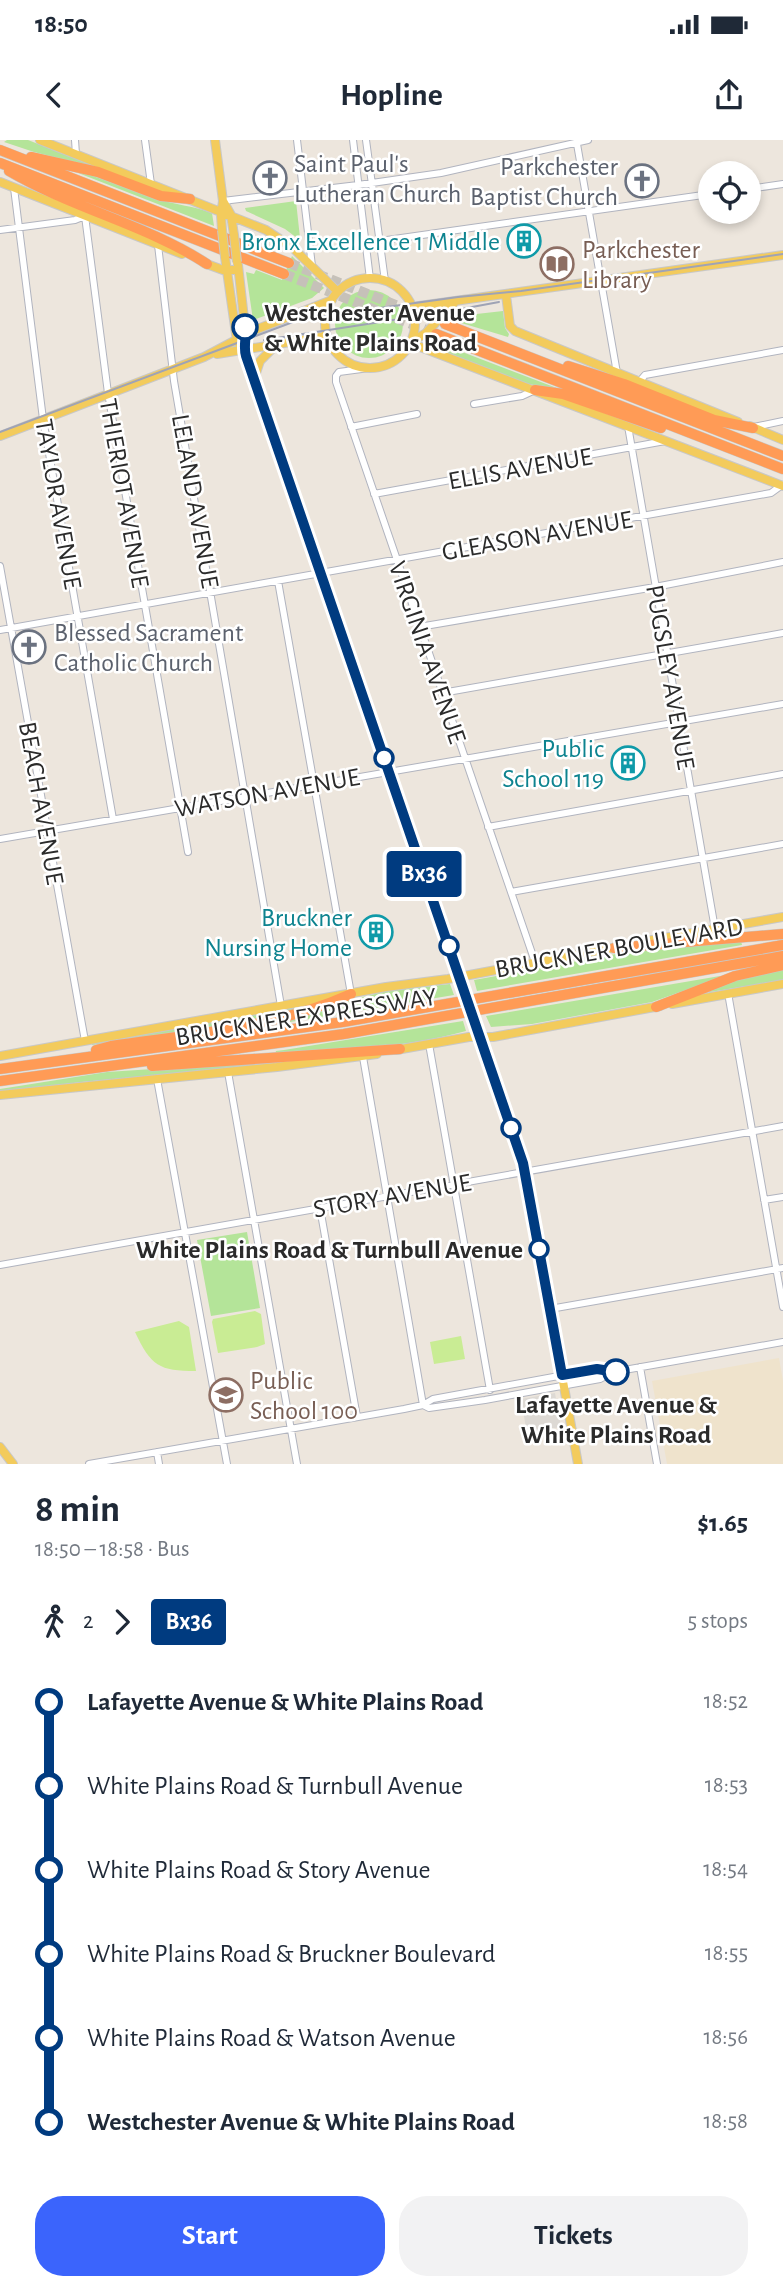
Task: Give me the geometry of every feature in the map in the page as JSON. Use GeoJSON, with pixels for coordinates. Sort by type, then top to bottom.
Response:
{"type":"FeatureCollection","features":[{"type":"Feature","properties":{"kind":"highway"},"geometry":{"type":"LineString","coordinates":[[2,150],[89,170],[161,196],[190,199]]}},
{"type":"Feature","properties":{"kind":"highway"},"geometry":{"type":"LineString","coordinates":[[2,150],[289,263]]}},
{"type":"Feature","properties":{"kind":"highway"},"geometry":{"type":"LineString","coordinates":[[0,164],[57,197],[168,240],[207,264]]}},
{"type":"Feature","properties":{"kind":"highway"},"geometry":{"type":"LineString","coordinates":[[0,164],[284,274]]}},
{"type":"Feature","properties":{"kind":"highway"},"geometry":{"type":"LineString","coordinates":[[445,324],[783,456]]}},
{"type":"Feature","properties":{"kind":"highway"},"geometry":{"type":"LineString","coordinates":[[436,334],[783,469]]}},
{"type":"Feature","properties":{"kind":"highway"},"geometry":{"type":"LineString","coordinates":[[481,338],[606,378],[707,417],[753,428]]}},
{"type":"Feature","properties":{"kind":"highway"},"geometry":{"type":"LineString","coordinates":[[535,390],[563,394],[628,418],[713,442]]}},
{"type":"Feature","properties":{"kind":"highway"},"geometry":{"type":"LineString","coordinates":[[752,457],[783,482]]}},
{"type":"Feature","properties":{"kind":"highway"},"geometry":{"type":"LineString","coordinates":[[614,948],[783,934]]}},
{"type":"Feature","properties":{"kind":"highway","name":"BRUCKNER EXPRESSWAY"},"geometry":{"type":"LineString","coordinates":[[0,1069],[343,1022],[783,945]]}},
{"type":"Feature","properties":{"kind":"highway","name":"BRUCKNER EXPRESSWAY"},"geometry":{"type":"LineString","coordinates":[[0,1081],[344,1034],[783,956]]}},
{"type":"Feature","properties":{"kind":"highway"},"geometry":{"type":"LineString","coordinates":[[656,1007],[735,976],[783,965]]}},
{"type":"Feature","properties":{"kind":"highway"},"geometry":{"type":"LineString","coordinates":[[72,1058],[111,1046],[271,1022],[351,994]]}},
{"type":"Feature","properties":{"kind":"highway"},"geometry":{"type":"LineString","coordinates":[[113,1065],[168,1065],[400,1049]]}},
{"type":"Feature","properties":{"kind":"main road"},"geometry":{"type":"LineString","coordinates":[[40,140],[280,237],[338,292]]}},
{"type":"Feature","properties":{"kind":"main road"},"geometry":{"type":"LineString","coordinates":[[215,140],[223,201],[222,230],[237,341],[244,349],[525,1172],[578,1464]]}},
{"type":"Feature","properties":{"kind":"main road"},"geometry":{"type":"LineString","coordinates":[[0,183],[207,264],[227,270],[238,266]]}},
{"type":"Feature","properties":{"kind":"main road"},"geometry":{"type":"LineString","coordinates":[[223,201],[231,215],[234,235],[246,335],[244,349]]}},
{"type":"Feature","properties":{"kind":"main road"},"geometry":{"type":"LineString","coordinates":[[412,307],[783,255]]}},
{"type":"Feature","properties":{"kind":"main road"},"geometry":{"type":"LineString","coordinates":[[411,342],[415,323],[412,307],[401,291],[385,281],[370,279],[353,282],[338,292],[332,300],[325,318],[327,337],[333,349],[342,359],[369,368],[394,361],[411,342],[423,335],[457,302]]}},
{"type":"Feature","properties":{"kind":"main road"},"geometry":{"type":"LineString","coordinates":[[506,295],[512,329],[783,440]]}},
{"type":"Feature","properties":{"kind":"main road"},"geometry":{"type":"LineString","coordinates":[[0,436],[204,357],[246,335],[332,300]]}},
{"type":"Feature","properties":{"kind":"main road"},"geometry":{"type":"LineString","coordinates":[[204,357],[327,337]]}},
{"type":"Feature","properties":{"kind":"main road"},"geometry":{"type":"LineString","coordinates":[[411,342],[667,441],[783,482]]}},
{"type":"Feature","properties":{"kind":"main road"},"geometry":{"type":"LineString","coordinates":[[254,379],[260,360],[275,345]]}},
{"type":"Feature","properties":{"kind":"main road","name":"BRUCKNER BOULEVARD"},"geometry":{"type":"LineString","coordinates":[[0,1056],[783,917]]}},
{"type":"Feature","properties":{"kind":"main road"},"geometry":{"type":"LineString","coordinates":[[0,1095],[363,1057],[783,984]]}},
{"type":"Feature","properties":{"kind":"main road"},"geometry":{"type":"LineString","coordinates":[[0,1447],[13,1464]]}},
{"type":"Feature","properties":{"kind":"street"},"geometry":{"type":"LineString","coordinates":[[75,140],[76,154]]}},
{"type":"Feature","properties":{"kind":"street"},"geometry":{"type":"LineString","coordinates":[[145,140],[151,184]]}},
{"type":"Feature","properties":{"kind":"street"},"geometry":{"type":"LineString","coordinates":[[297,140],[312,266]]}},
{"type":"Feature","properties":{"kind":"street"},"geometry":{"type":"LineString","coordinates":[[353,140],[370,279]]}},
{"type":"Feature","properties":{"kind":"street"},"geometry":{"type":"LineString","coordinates":[[366,140],[385,281]]}},
{"type":"Feature","properties":{"kind":"street"},"geometry":{"type":"LineString","coordinates":[[223,201],[452,171],[588,140]]}},
{"type":"Feature","properties":{"kind":"street"},"geometry":{"type":"LineString","coordinates":[[577,144],[617,373]]}},
{"type":"Feature","properties":{"kind":"street"},"geometry":{"type":"LineString","coordinates":[[761,187],[783,184]]}},
{"type":"Feature","properties":{"kind":"street","name":"TAYLOR AVENUE"},"geometry":{"type":"LineString","coordinates":[[14,188],[43,419],[113,819]]}},
{"type":"Feature","properties":{"kind":"street"},"geometry":{"type":"LineString","coordinates":[[380,241],[698,196]]}},
{"type":"Feature","properties":{"kind":"street"},"geometry":{"type":"LineString","coordinates":[[0,230],[75,220],[85,216]]}},
{"type":"Feature","properties":{"kind":"street","name":"THIERIOT AVENUE"},"geometry":{"type":"LineString","coordinates":[[85,216],[108,394],[188,852]]}},
{"type":"Feature","properties":{"kind":"street","name":"LELAND AVENUE"},"geometry":{"type":"LineString","coordinates":[[158,244],[174,381],[281,1006]]}},
{"type":"Feature","properties":{"kind":"street"},"geometry":{"type":"LineString","coordinates":[[639,382],[645,375],[783,350]]}},
{"type":"Feature","properties":{"kind":"street","name":"VIRGINIA AVENUE"},"geometry":{"type":"LineString","coordinates":[[369,368],[341,372],[336,376],[335,382],[535,962]]}},
{"type":"Feature","properties":{"kind":"street"},"geometry":{"type":"LineString","coordinates":[[474,404],[522,396],[535,390]]}},
{"type":"Feature","properties":{"kind":"street"},"geometry":{"type":"LineString","coordinates":[[351,427],[417,414]]}},
{"type":"Feature","properties":{"kind":"street"},"geometry":{"type":"LineString","coordinates":[[753,428],[783,421]]}},
{"type":"Feature","properties":{"kind":"street","name":"PUGSLEY AVENUE"},"geometry":{"type":"LineString","coordinates":[[628,426],[715,929]]}},
{"type":"Feature","properties":{"kind":"street","name":"ELLIS AVENUE"},"geometry":{"type":"LineString","coordinates":[[374,494],[667,441]]}},
{"type":"Feature","properties":{"kind":"street","name":"GLEASON AVENUE"},"geometry":{"type":"LineString","coordinates":[[0,630],[771,493],[783,482]]}},
{"type":"Feature","properties":{"kind":"street"},"geometry":{"type":"LineString","coordinates":[[419,627],[655,587],[783,562]]}},
{"type":"Feature","properties":{"kind":"street","name":"BEACH AVENUE"},"geometry":{"type":"LineString","coordinates":[[0,566],[85,1041]]}},
{"type":"Feature","properties":{"kind":"street"},"geometry":{"type":"LineString","coordinates":[[278,581],[351,994]]}},
{"type":"Feature","properties":{"kind":"street"},"geometry":{"type":"LineString","coordinates":[[442,693],[783,633]]}},
{"type":"Feature","properties":{"kind":"street","name":"WATSON AVENUE"},"geometry":{"type":"LineString","coordinates":[[0,839],[783,704]]}},
{"type":"Feature","properties":{"kind":"street"},"geometry":{"type":"LineString","coordinates":[[488,827],[783,774]]}},
{"type":"Feature","properties":{"kind":"street"},"geometry":{"type":"LineString","coordinates":[[511,892],[783,844]]}},
{"type":"Feature","properties":{"kind":"street"},"geometry":{"type":"LineString","coordinates":[[728,993],[764,1200],[780,1268],[783,1307]]}},
{"type":"Feature","properties":{"kind":"street"},"geometry":{"type":"LineString","coordinates":[[429,1044],[492,1399]]}},
{"type":"Feature","properties":{"kind":"street"},"geometry":{"type":"LineString","coordinates":[[363,1057],[423,1405]]}},
{"type":"Feature","properties":{"kind":"street"},"geometry":{"type":"LineString","coordinates":[[740,1062],[748,1060]]}},
{"type":"Feature","properties":{"kind":"street"},"geometry":{"type":"LineString","coordinates":[[228,1072],[297,1464]]}},
{"type":"Feature","properties":{"kind":"street"},"geometry":{"type":"LineString","coordinates":[[157,1079],[227,1464]]}},
{"type":"Feature","properties":{"kind":"street","name":"STORY AVENUE"},"geometry":{"type":"LineString","coordinates":[[0,1265],[783,1126]]}},
{"type":"Feature","properties":{"kind":"street"},"geometry":{"type":"LineString","coordinates":[[764,1200],[783,1197]]}},
{"type":"Feature","properties":{"kind":"street"},"geometry":{"type":"LineString","coordinates":[[320,1208],[357,1417]]}},
{"type":"Feature","properties":{"kind":"street"},"geometry":{"type":"LineString","coordinates":[[550,1309],[780,1268]]}},
{"type":"Feature","properties":{"kind":"street"},"geometry":{"type":"LineString","coordinates":[[423,1405],[429,1408],[492,1399],[600,1379],[613,1372],[783,1342]]}},
{"type":"Feature","properties":{"kind":"street"},"geometry":{"type":"LineString","coordinates":[[640,1367],[657,1464]]}},
{"type":"Feature","properties":{"kind":"street"},"geometry":{"type":"LineString","coordinates":[[89,1464],[423,1405],[433,1399],[562,1375],[597,1369],[613,1372]]}},
{"type":"Feature","properties":{"kind":"street"},"geometry":{"type":"LineString","coordinates":[[157,1451],[159,1464]]}},
{"type":"Feature","properties":{"kind":"shaded area"},"geometry":{"type":"Polygon","coordinates":[[[779,1358],[783,1381],[783,1464],[667,1464],[652,1381],[779,1358]]]}},
{"type":"Feature","properties":{"kind":"shaded area"},"geometry":{"type":"Polygon","coordinates":[[[555,1393],[561,1427],[531,1432],[526,1428],[521,1399],[555,1393]]]}},
{"type":"Feature","properties":{"kind":"green space"},"geometry":{"type":"Polygon","coordinates":[[[28,140],[104,170],[4,142],[28,140]]]}},
{"type":"Feature","properties":{"kind":"green space"},"geometry":{"type":"Polygon","coordinates":[[[68,169],[158,199],[212,213],[214,226],[68,169]]]}},
{"type":"Feature","properties":{"kind":"green space"},"geometry":{"type":"Polygon","coordinates":[[[296,201],[300,238],[246,211],[245,208],[296,201]]]}},
{"type":"Feature","properties":{"kind":"green space"},"geometry":{"type":"Polygon","coordinates":[[[292,256],[324,288],[312,298],[253,320],[246,272],[254,274],[256,270],[282,280],[292,256]]]}},
{"type":"Feature","properties":{"kind":"green space"},"geometry":{"type":"Polygon","coordinates":[[[369,290],[382,293],[393,300],[400,311],[403,324],[400,337],[393,348],[382,355],[369,358],[356,355],[345,348],[338,337],[335,324],[338,311],[345,300],[356,293],[369,290]]]}},
{"type":"Feature","properties":{"kind":"green space"},"geometry":{"type":"Polygon","coordinates":[[[503,311],[508,337],[448,319],[450,317],[503,311]]]}},
{"type":"Feature","properties":{"kind":"green space"},"geometry":{"type":"Polygon","coordinates":[[[431,340],[562,390],[528,384],[428,345],[431,340]]]}},
{"type":"Feature","properties":{"kind":"green space"},"geometry":{"type":"Polygon","coordinates":[[[741,941],[742,945],[477,991],[474,980],[627,952],[741,941]]]}},
{"type":"Feature","properties":{"kind":"green space"},"geometry":{"type":"Polygon","coordinates":[[[783,970],[783,980],[704,993],[744,977],[783,970]]]}},
{"type":"Feature","properties":{"kind":"green space"},"geometry":{"type":"Polygon","coordinates":[[[720,976],[652,1002],[532,1024],[491,1027],[486,1016],[720,976]]]}},
{"type":"Feature","properties":{"kind":"green space"},"geometry":{"type":"Polygon","coordinates":[[[450,984],[454,995],[290,1022],[387,991],[450,984]]]}},
{"type":"Feature","properties":{"kind":"green space"},"geometry":{"type":"Polygon","coordinates":[[[299,1006],[299,1009],[264,1021],[92,1045],[92,1043],[299,1006]]]}},
{"type":"Feature","properties":{"kind":"green space"},"geometry":{"type":"Polygon","coordinates":[[[463,1021],[466,1031],[443,1037],[347,1050],[275,1054],[276,1051],[463,1021]]]}},
{"type":"Feature","properties":{"kind":"green space"},"geometry":{"type":"Polygon","coordinates":[[[306,1059],[0,1092],[0,1089],[107,1072],[306,1059]]]}},
{"type":"Feature","properties":{"kind":"green space"},"geometry":{"type":"Polygon","coordinates":[[[247,1232],[260,1308],[211,1316],[197,1240],[247,1232]]]}},
{"type":"Feature","properties":{"kind":"green space"},"geometry":{"type":"Polygon","coordinates":[[[255,1311],[261,1314],[265,1344],[218,1353],[213,1319],[255,1311]]]}},
{"type":"Feature","properties":{"kind":"green space"},"geometry":{"type":"Polygon","coordinates":[[[179,1321],[189,1327],[196,1371],[173,1370],[158,1364],[146,1352],[135,1332],[179,1321]]]}},
{"type":"Feature","properties":{"kind":"green space"},"geometry":{"type":"Polygon","coordinates":[[[461,1336],[465,1359],[434,1364],[430,1342],[461,1336]]]}},
{"type":"Feature","properties":{"kind":"tunnel"},"geometry":{"type":"LineString","coordinates":[[289,263],[444,324]]}},
{"type":"Feature","properties":{"kind":"tunnel"},"geometry":{"type":"LineString","coordinates":[[284,274],[434,333]]}},
{"type":"Feature","properties":{"kind":"railway"},"geometry":{"type":"LineString","coordinates":[[0,432],[301,319],[783,254]]}},
{"type":"Feature","properties":{"kind":"railway"},"geometry":{"type":"LineString","coordinates":[[264,340],[499,302]]}},
{"type":"Feature","properties":{"kind":"bus line","name":"Bx36"},"geometry":{"type":"LineString","coordinates":[[245,327],[246,356],[523,1163],[562,1375],[597,1369],[616,1372]]}},
{"type":"Feature","properties":{"kind":"place","name":"Saint Paul's Lutheran Church"},"geometry":{"type":"Point","coordinates":[270,178]}},
{"type":"Feature","properties":{"kind":"place","name":"Parkchester Baptist Church"},"geometry":{"type":"Point","coordinates":[642,181]}},
{"type":"Feature","properties":{"kind":"place","name":"Bronx Excellence 1 Middle"},"geometry":{"type":"Point","coordinates":[524,241]}},
{"type":"Feature","properties":{"kind":"place","name":"Parkchester Library"},"geometry":{"type":"Point","coordinates":[557,264]}},
{"type":"Feature","properties":{"kind":"place","name":"Westchester Avenue & White Plains Road"},"geometry":{"type":"Point","coordinates":[245,327]}},
{"type":"Feature","properties":{"kind":"place","name":"Blessed Sacrament Catholic Church"},"geometry":{"type":"Point","coordinates":[29,647]}},
{"type":"Feature","properties":{"kind":"place","name":"Public School 119"},"geometry":{"type":"Point","coordinates":[628,763]}},
{"type":"Feature","properties":{"kind":"place","name":"Bruckner Nursing Home"},"geometry":{"type":"Point","coordinates":[376,932]}},
{"type":"Feature","properties":{"kind":"place","name":"White Plains Road & Turnbull Avenue"},"geometry":{"type":"Point","coordinates":[539,1249]}},
{"type":"Feature","properties":{"kind":"place","name":"Lafayette Avenue & White Plains Road"},"geometry":{"type":"Point","coordinates":[616,1372]}},
{"type":"Feature","properties":{"kind":"place","name":"Public School 100"},"geometry":{"type":"Point","coordinates":[226,1395]}}]}
